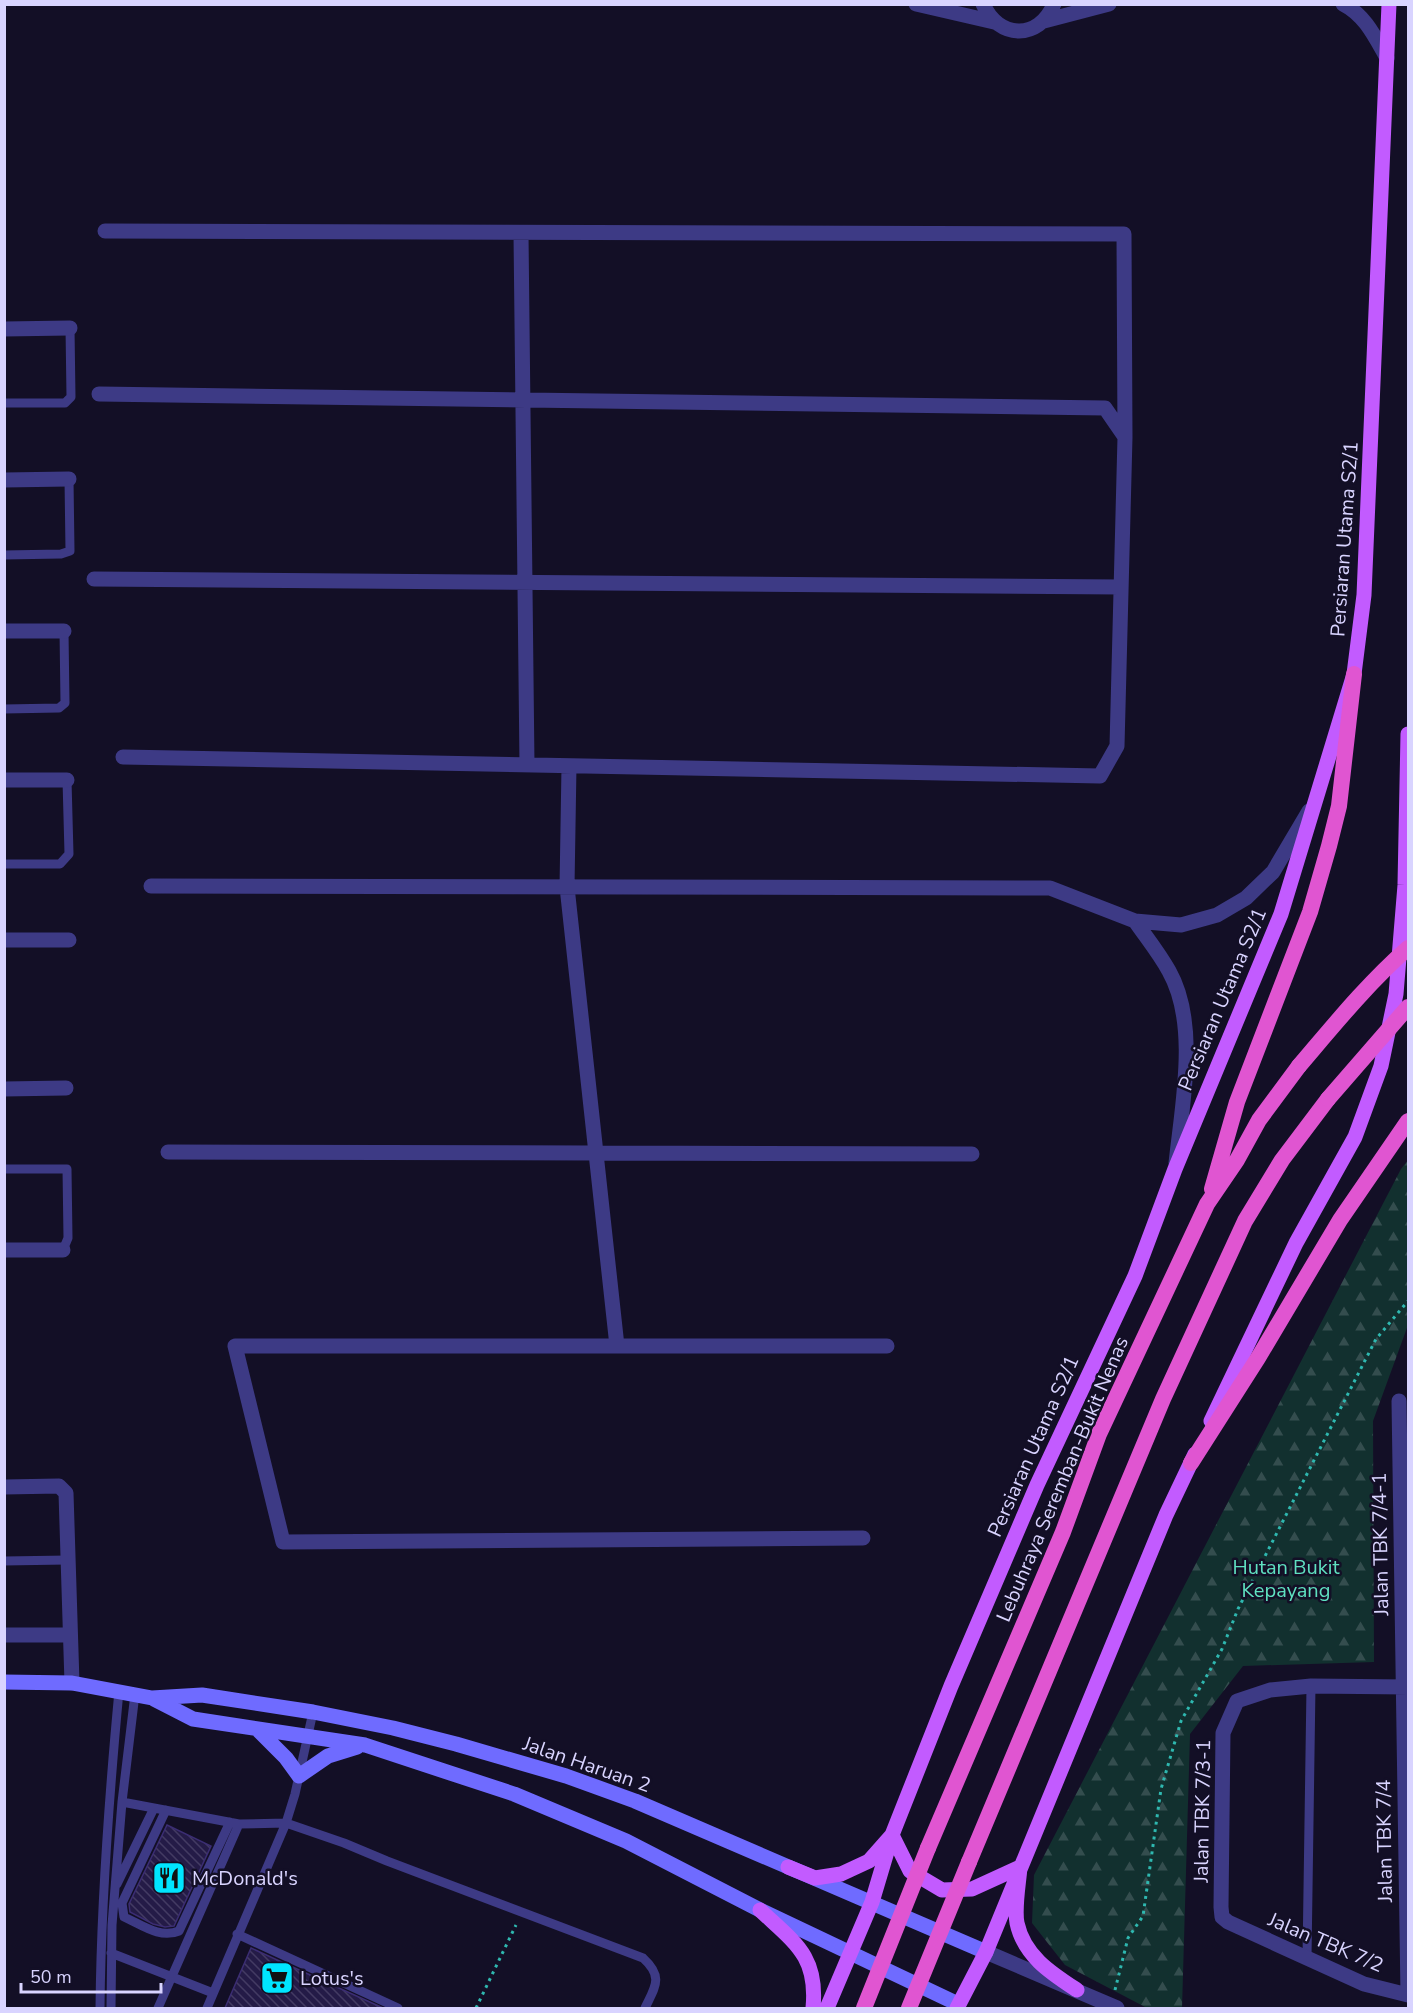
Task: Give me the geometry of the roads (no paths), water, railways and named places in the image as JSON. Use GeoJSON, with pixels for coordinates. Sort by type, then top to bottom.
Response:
{"type":"FeatureCollection","features":[{"type":"Feature","properties":{"kind":"highway"},"geometry":{"type":"LineString","coordinates":[[1207,1204],[1237,1102],[1310,912],[1329,846],[1339,806],[1354,674]]}},
{"type":"Feature","properties":{"kind":"highway","name":"Lebuhraya Seremban-Bukit Nenas"},"geometry":{"type":"LineString","coordinates":[[864,2008],[928,1848],[1063,1532],[1099,1434],[1207,1204],[1237,1160],[1259,1120],[1299,1066],[1350,1006],[1387,966],[1408,948]]}},
{"type":"Feature","properties":{"kind":"highway"},"geometry":{"type":"LineString","coordinates":[[909,2008],[1162,1399],[1245,1221],[1282,1160],[1328,1099],[1408,1008]]}},
{"type":"Feature","properties":{"kind":"highway"},"geometry":{"type":"LineString","coordinates":[[1191,1463],[1258,1358],[1340,1220],[1408,1121]]}},
{"type":"Feature","properties":{"kind":"main road","name":"Persiaran Utama S2/1"},"geometry":{"type":"LineString","coordinates":[[827,2008],[872,1902],[892,1835],[951,1686],[1037,1485],[1135,1276],[1175,1169],[1281,914],[1354,674],[1364,595],[1389,4]]}},
{"type":"Feature","properties":{"kind":"main road"},"geometry":{"type":"LineString","coordinates":[[961,2007],[986,1952],[1166,1515],[1296,1243],[1355,1137],[1381,1066],[1396,994],[1405,885],[1408,734]]}},
{"type":"Feature","properties":{"kind":"main road","name":"Jalan Haruan 2"},"geometry":{"type":"LineString","coordinates":[[4,1682],[72,1683],[135,1694],[152,1698],[193,1719],[365,1745],[514,1794],[626,1841],[760,1910],[961,2007]]}},
{"type":"Feature","properties":{"kind":"main road","name":"Jalan Haruan 2"},"geometry":{"type":"LineString","coordinates":[[152,1698],[202,1695],[313,1712],[393,1728],[566,1776],[635,1801],[986,1952]]}},
{"type":"Feature","properties":{"kind":"main road"},"geometry":{"type":"LineString","coordinates":[[256,1729],[286,1758],[299,1776],[328,1756],[365,1745]]}},
{"type":"Feature","properties":{"kind":"main road"},"geometry":{"type":"LineString","coordinates":[[789,1867],[815,1878],[841,1874],[869,1861],[892,1835],[910,1871],[942,1890],[972,1889],[1020,1866]]}},
{"type":"Feature","properties":{"kind":"main road"},"geometry":{"type":"LineString","coordinates":[[1020,1866],[1017,1921],[1026,1947],[1046,1970],[1077,1990]]}},
{"type":"Feature","properties":{"kind":"main road"},"geometry":{"type":"LineString","coordinates":[[760,1910],[798,1946],[810,1965],[815,1989],[813,2008]]}},
{"type":"Feature","properties":{"kind":"street"},"geometry":{"type":"LineString","coordinates":[[916,4],[994,22]]}},
{"type":"Feature","properties":{"kind":"street"},"geometry":{"type":"LineString","coordinates":[[983,4],[987,14],[994,22],[1004,28],[1025,31],[1044,21],[1108,4]]}},
{"type":"Feature","properties":{"kind":"street"},"geometry":{"type":"LineString","coordinates":[[1044,21],[1054,4]]}},
{"type":"Feature","properties":{"kind":"street"},"geometry":{"type":"LineString","coordinates":[[1343,4],[1362,17],[1387,58]]}},
{"type":"Feature","properties":{"kind":"street"},"geometry":{"type":"LineString","coordinates":[[105,231],[1124,234],[1125,437],[1117,746],[1100,776],[123,757]]}},
{"type":"Feature","properties":{"kind":"street"},"geometry":{"type":"LineString","coordinates":[[521,234],[527,765]]}},
{"type":"Feature","properties":{"kind":"street"},"geometry":{"type":"LineString","coordinates":[[4,329],[70,328]]}},
{"type":"Feature","properties":{"kind":"street"},"geometry":{"type":"LineString","coordinates":[[99,394],[1105,408],[1125,437]]}},
{"type":"Feature","properties":{"kind":"street"},"geometry":{"type":"LineString","coordinates":[[4,480],[69,479]]}},
{"type":"Feature","properties":{"kind":"street"},"geometry":{"type":"LineString","coordinates":[[94,579],[1121,587]]}},
{"type":"Feature","properties":{"kind":"street"},"geometry":{"type":"LineString","coordinates":[[4,631],[64,631]]}},
{"type":"Feature","properties":{"kind":"street"},"geometry":{"type":"LineString","coordinates":[[569,766],[567,887],[617,1346]]}},
{"type":"Feature","properties":{"kind":"street"},"geometry":{"type":"LineString","coordinates":[[4,780],[67,780]]}},
{"type":"Feature","properties":{"kind":"street"},"geometry":{"type":"LineString","coordinates":[[151,886],[1050,888],[1135,921],[1181,925],[1217,915],[1246,898],[1273,872],[1316,800]]}},
{"type":"Feature","properties":{"kind":"street"},"geometry":{"type":"LineString","coordinates":[[1135,921],[1170,972],[1181,1003],[1187,1056],[1175,1169]]}},
{"type":"Feature","properties":{"kind":"street"},"geometry":{"type":"LineString","coordinates":[[4,940],[69,940]]}},
{"type":"Feature","properties":{"kind":"street"},"geometry":{"type":"LineString","coordinates":[[4,1089],[66,1088]]}},
{"type":"Feature","properties":{"kind":"street"},"geometry":{"type":"LineString","coordinates":[[168,1152],[972,1154]]}},
{"type":"Feature","properties":{"kind":"street"},"geometry":{"type":"LineString","coordinates":[[4,1250],[63,1250]]}},
{"type":"Feature","properties":{"kind":"street"},"geometry":{"type":"LineString","coordinates":[[863,1538],[283,1542],[235,1346],[887,1346]]}},
{"type":"Feature","properties":{"kind":"street","name":"Jalan TBK 7/4-1"},"geometry":{"type":"LineString","coordinates":[[1399,1401],[1406,1687]]}},
{"type":"Feature","properties":{"kind":"street"},"geometry":{"type":"LineString","coordinates":[[4,1487],[59,1486],[66,1493],[72,1683]]}},
{"type":"Feature","properties":{"kind":"street"},"geometry":{"type":"LineString","coordinates":[[4,1635],[69,1635]]}},
{"type":"Feature","properties":{"kind":"street"},"geometry":{"type":"LineString","coordinates":[[1311,1686],[1406,1687]]}},
{"type":"Feature","properties":{"kind":"street","name":"Jalan TBK 7/3-1"},"geometry":{"type":"LineString","coordinates":[[1228,1922],[1222,1917],[1221,1907],[1223,1733],[1237,1701],[1270,1690],[1311,1686]]}},
{"type":"Feature","properties":{"kind":"street","name":"Jalan TBK 7/4"},"geometry":{"type":"LineString","coordinates":[[1406,1687],[1408,1995]]}},
{"type":"Feature","properties":{"kind":"street","name":"Jalan TBK 7/2"},"geometry":{"type":"LineString","coordinates":[[1228,1922],[1364,1984],[1408,1995]]}},
{"type":"Feature","properties":{"kind":"street"},"geometry":{"type":"LineString","coordinates":[[986,1952],[1115,2007]]}},
{"type":"Feature","properties":{"kind":"lane"},"geometry":{"type":"LineString","coordinates":[[4,403],[66,403],[71,396],[70,328]]}},
{"type":"Feature","properties":{"kind":"lane"},"geometry":{"type":"LineString","coordinates":[[4,555],[61,554],[69,551],[69,479]]}},
{"type":"Feature","properties":{"kind":"lane"},"geometry":{"type":"LineString","coordinates":[[4,709],[59,708],[65,703],[64,631]]}},
{"type":"Feature","properties":{"kind":"lane"},"geometry":{"type":"LineString","coordinates":[[4,864],[60,864],[69,854],[67,780]]}},
{"type":"Feature","properties":{"kind":"lane"},"geometry":{"type":"LineString","coordinates":[[4,1169],[67,1169],[68,1238],[63,1250]]}},
{"type":"Feature","properties":{"kind":"lane"},"geometry":{"type":"LineString","coordinates":[[4,1561],[67,1560]]}},
{"type":"Feature","properties":{"kind":"lane"},"geometry":{"type":"LineString","coordinates":[[1307,1958],[1311,1686]]}},
{"type":"Feature","properties":{"kind":"lane"},"geometry":{"type":"LineString","coordinates":[[100,2008],[108,1799],[119,1691]]}},
{"type":"Feature","properties":{"kind":"lane"},"geometry":{"type":"LineString","coordinates":[[111,2008],[114,1889],[135,1694]]}},
{"type":"Feature","properties":{"kind":"lane"},"geometry":{"type":"LineString","coordinates":[[207,2008],[286,1823],[313,1712]]}},
{"type":"Feature","properties":{"kind":"lane"},"geometry":{"type":"LineString","coordinates":[[122,1802],[235,1823],[286,1823],[344,1843],[643,1958],[656,1973],[656,1984],[645,2008]]}},
{"type":"Feature","properties":{"kind":"lane"},"geometry":{"type":"LineString","coordinates":[[114,1889],[154,1808]]}},
{"type":"Feature","properties":{"kind":"lane"},"geometry":{"type":"LineString","coordinates":[[166,1810],[122,1903],[124,1917],[160,1934],[172,1934],[179,1930],[235,1823]]}},
{"type":"Feature","properties":{"kind":"lane"},"geometry":{"type":"LineString","coordinates":[[158,2008],[235,1823]]}},
{"type":"Feature","properties":{"kind":"lane"},"geometry":{"type":"LineString","coordinates":[[237,1934],[398,2008]]}},
{"type":"Feature","properties":{"kind":"lane"},"geometry":{"type":"LineString","coordinates":[[111,1953],[213,1993]]}},
{"type":"Feature","properties":{"kind":"place","name":"McDonald's"},"geometry":{"type":"Point","coordinates":[169,1878]}},
{"type":"Feature","properties":{"kind":"place","name":"Lotus's"},"geometry":{"type":"Point","coordinates":[277,1978]}},
{"type":"Feature","properties":{"kind":"park label","name":"Hutan Bukit Kepayang"},"geometry":{"type":"Point","coordinates":[1286,1578]}}]}
